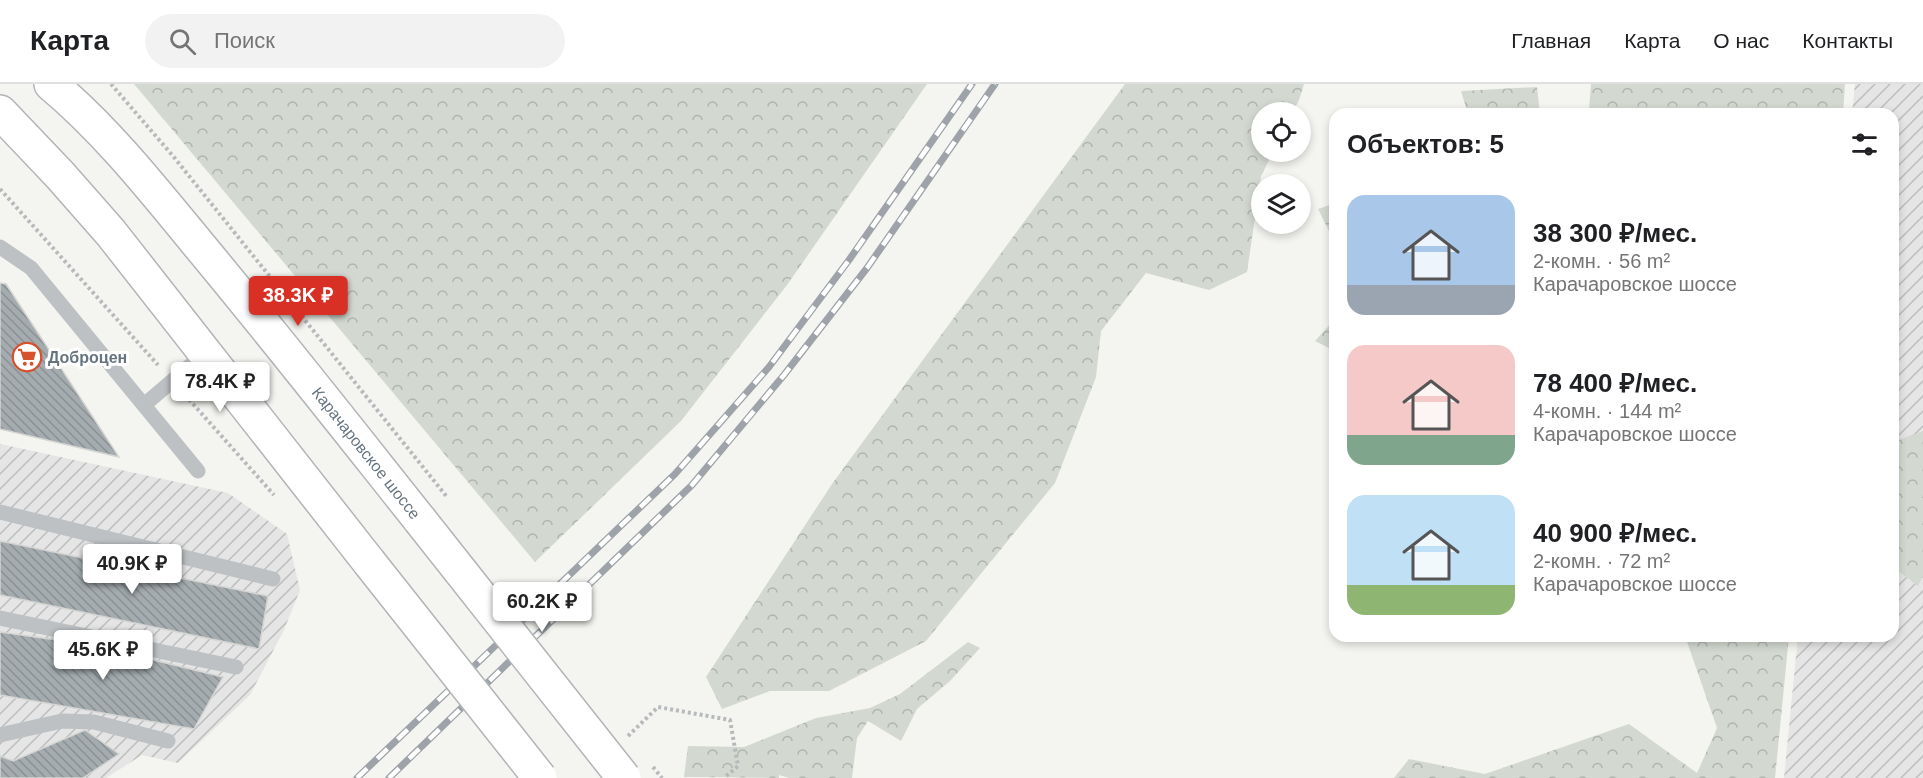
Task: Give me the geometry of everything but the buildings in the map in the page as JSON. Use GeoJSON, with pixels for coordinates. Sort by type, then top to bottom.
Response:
{"type":"FeatureCollection","features":[{"type":"Feature","properties":{"kind":"street","name":"Карачаровское шоссе"},"geometry":{"type":"LineString","coordinates":[[51,84],[71,101],[135,168],[230,282],[624,778]]}},
{"type":"Feature","properties":{"kind":"street"},"geometry":{"type":"LineString","coordinates":[[0,112],[111,233],[540,778]]}},
{"type":"Feature","properties":{"kind":"street"},"geometry":{"type":"LineString","coordinates":[[0,148],[60,175]]}},
{"type":"Feature","properties":{"kind":"lane"},"geometry":{"type":"LineString","coordinates":[[0,247],[31,268],[198,471]]}},
{"type":"Feature","properties":{"kind":"lane"},"geometry":{"type":"LineString","coordinates":[[144,405],[206,353]]}},
{"type":"Feature","properties":{"kind":"lane"},"geometry":{"type":"LineString","coordinates":[[0,512],[273,579]]}},
{"type":"Feature","properties":{"kind":"lane"},"geometry":{"type":"LineString","coordinates":[[0,618],[236,667]]}},
{"type":"Feature","properties":{"kind":"lane"},"geometry":{"type":"LineString","coordinates":[[0,735],[62,721],[94,722],[168,741]]}},
{"type":"Feature","properties":{"kind":"path"},"geometry":{"type":"LineString","coordinates":[[111,84],[173,156],[447,497]]}},
{"type":"Feature","properties":{"kind":"path"},"geometry":{"type":"LineString","coordinates":[[624,740],[658,707],[730,720],[738,766],[724,778]]}},
{"type":"Feature","properties":{"kind":"shaded area"},"geometry":{"type":"Polygon","coordinates":[[[1855,84],[1923,84],[1923,778],[1784,778],[1797,642],[1899,642],[1899,108],[1853,108],[1855,84]]]}},
{"type":"Feature","properties":{"kind":"shaded area"},"geometry":{"type":"Polygon","coordinates":[[[0,444],[228,493],[287,534],[300,590],[284,630],[250,695],[178,763],[142,755],[106,778],[0,778],[0,444]]]}},
{"type":"Feature","properties":{"kind":"green space"},"geometry":{"type":"Polygon","coordinates":[[[134,84],[927,84],[787,285],[681,421],[535,562],[134,84]]]}},
{"type":"Feature","properties":{"kind":"green space"},"geometry":{"type":"Polygon","coordinates":[[[1125,84],[1304,84],[1298,102],[1251,102],[1251,162],[1268,162],[1262,174],[1251,174],[1253,234],[1247,272],[1209,290],[1146,273],[1101,331],[1096,377],[1055,483],[926,641],[829,691],[770,691],[722,709],[706,677],[832,484],[1125,84]]]}},
{"type":"Feature","properties":{"kind":"green space"},"geometry":{"type":"Polygon","coordinates":[[[1591,84],[1845,84],[1843,108],[1589,108],[1591,84]]]}},
{"type":"Feature","properties":{"kind":"green space"},"geometry":{"type":"Polygon","coordinates":[[[1537,87],[1539,108],[1466,108],[1461,91],[1537,87]]]}},
{"type":"Feature","properties":{"kind":"green space"},"geometry":{"type":"Polygon","coordinates":[[[1329,205],[1329,231],[1318,209],[1329,205]]]}},
{"type":"Feature","properties":{"kind":"green space"},"geometry":{"type":"Polygon","coordinates":[[[1329,326],[1329,348],[1315,341],[1329,326]]]}},
{"type":"Feature","properties":{"kind":"green space"},"geometry":{"type":"Polygon","coordinates":[[[1923,431],[1923,576],[1918,586],[1899,572],[1899,440],[1923,431]]]}},
{"type":"Feature","properties":{"kind":"green space"},"geometry":{"type":"Polygon","coordinates":[[[968,642],[980,648],[950,681],[917,709],[901,741],[868,721],[857,738],[852,778],[789,778],[779,775],[779,778],[684,777],[688,746],[744,747],[816,718],[870,708],[900,694],[968,642]]]}},
{"type":"Feature","properties":{"kind":"green space"},"geometry":{"type":"Polygon","coordinates":[[[1687,642],[1788,642],[1775,778],[1394,778],[1409,759],[1485,774],[1629,724],[1697,773],[1717,728],[1687,642]]]}},
{"type":"Feature","properties":{"kind":"railway"},"geometry":{"type":"LineString","coordinates":[[357,778],[675,474],[769,367],[849,260],[972,84]]}},
{"type":"Feature","properties":{"kind":"railway"},"geometry":{"type":"LineString","coordinates":[[389,778],[692,485],[784,375],[867,268],[995,84]]}},
{"type":"Feature","properties":{"kind":"place","name":"Доброцен"},"geometry":{"type":"Point","coordinates":[27,357]}}]}
